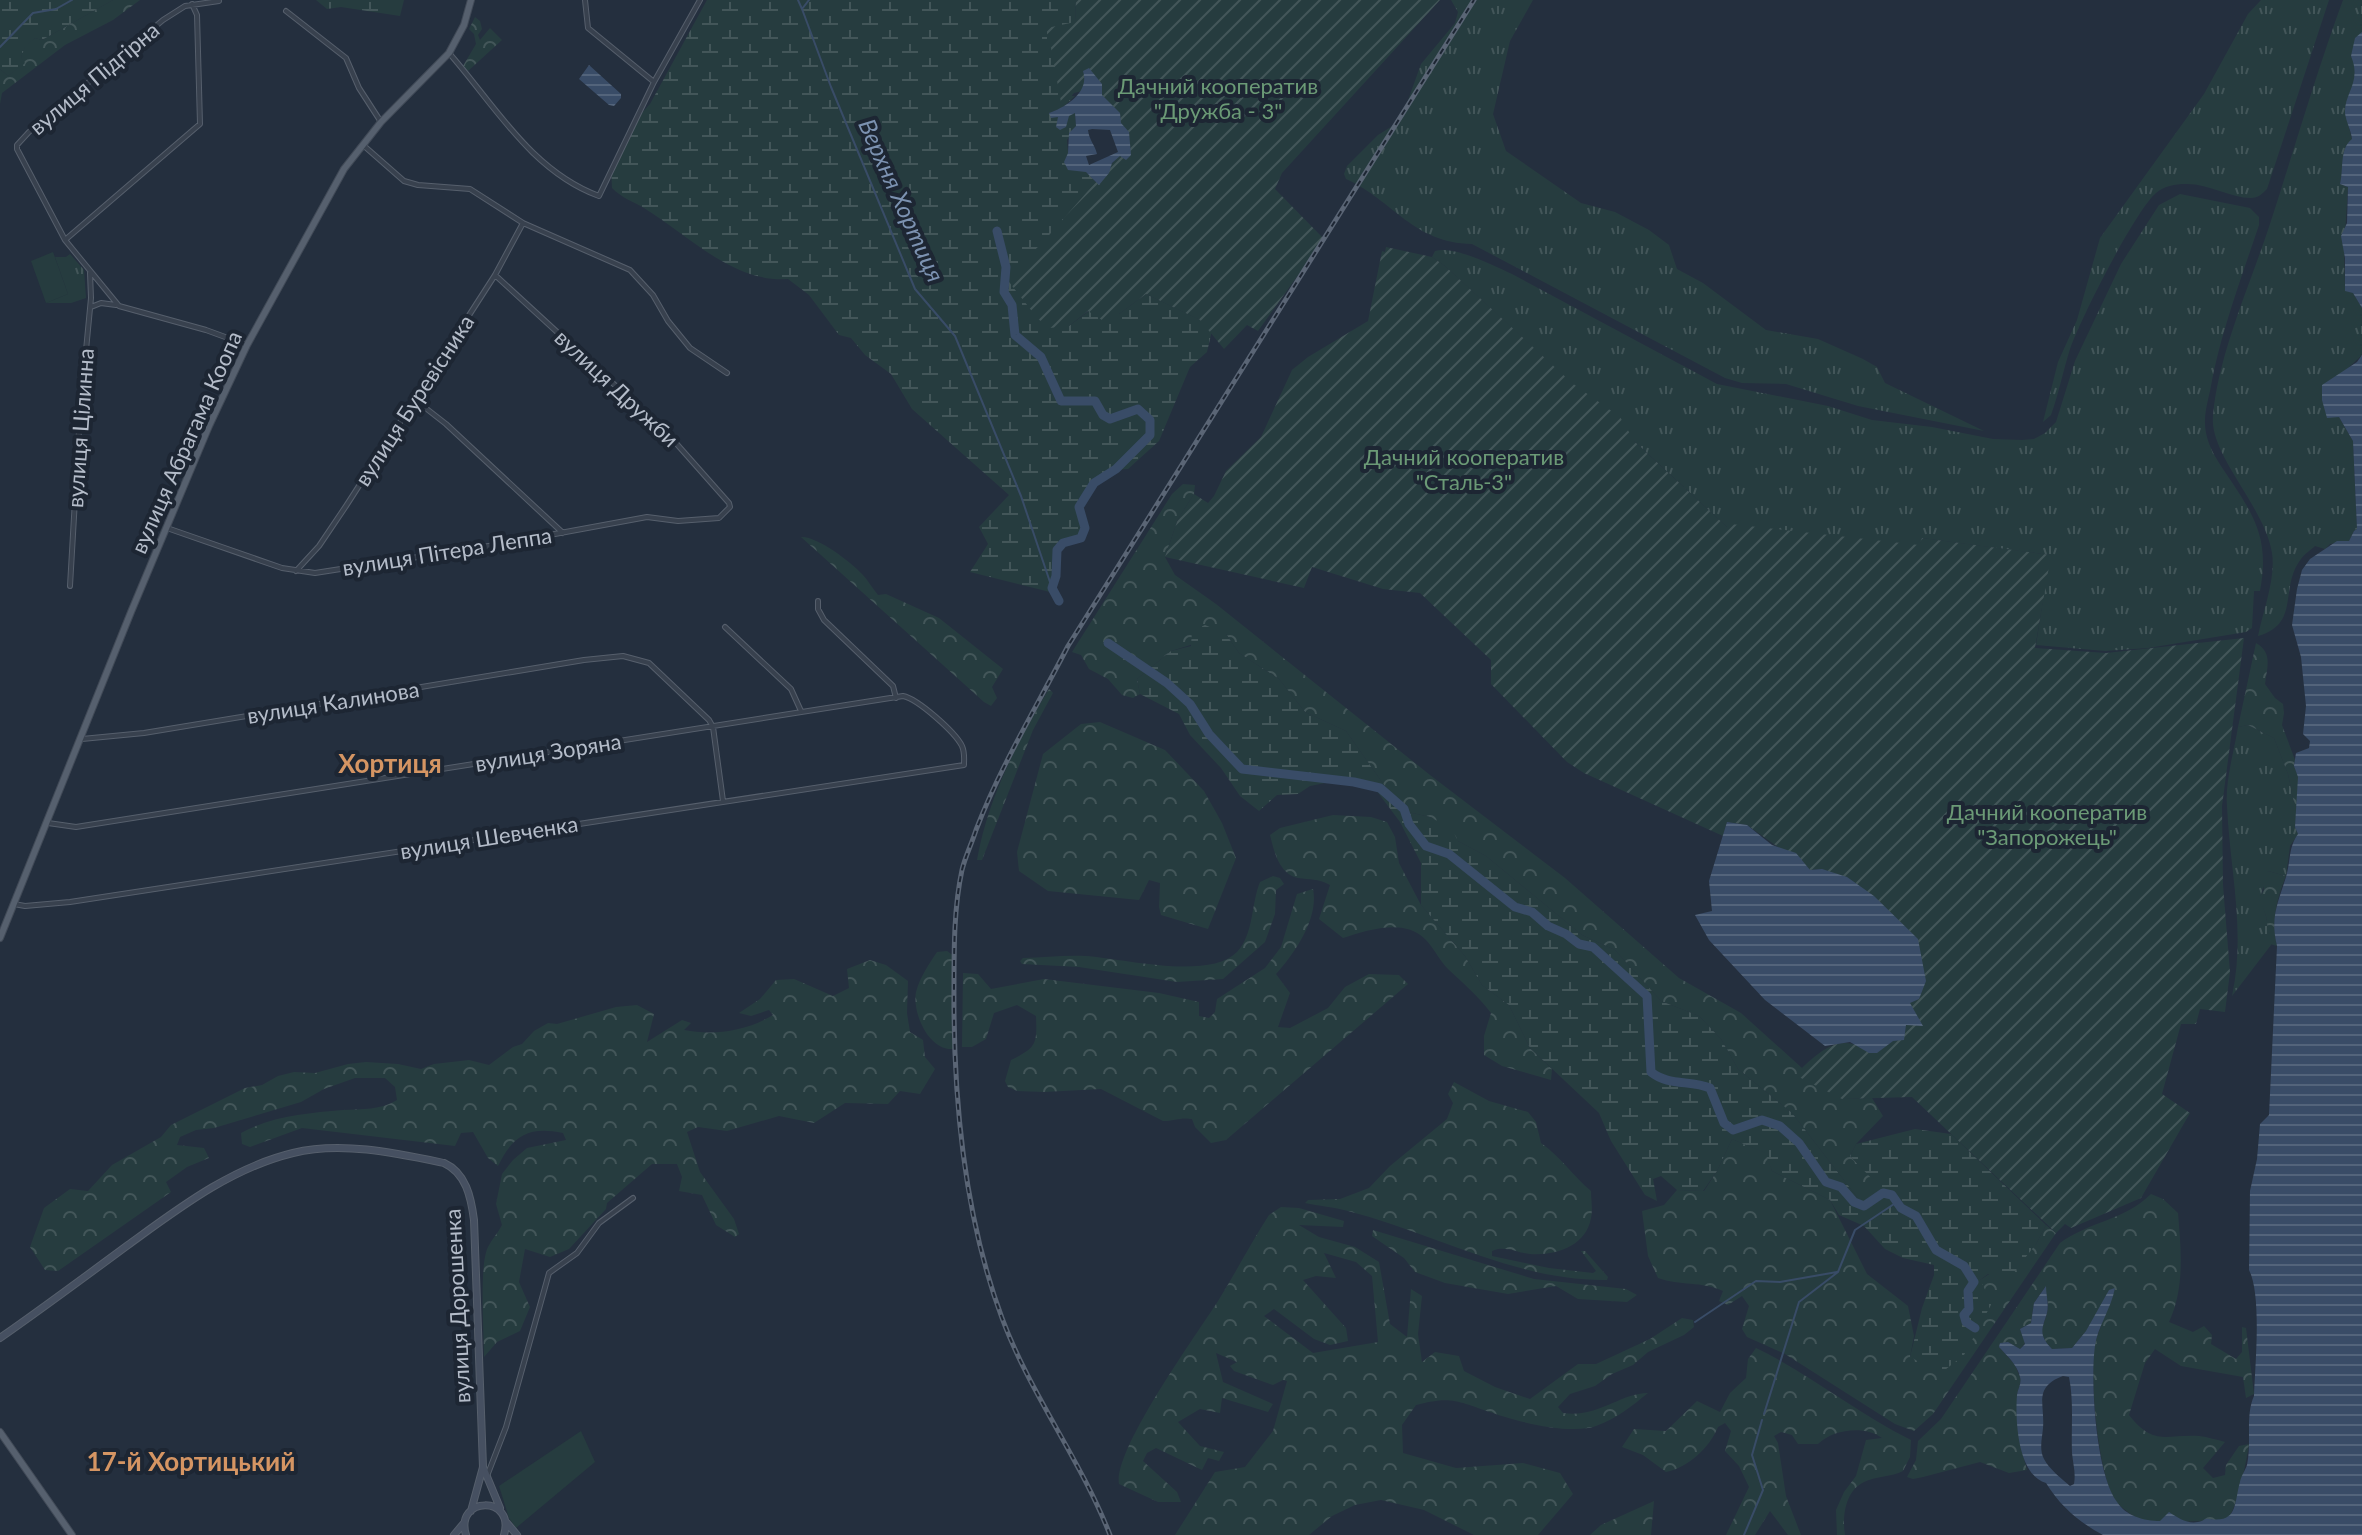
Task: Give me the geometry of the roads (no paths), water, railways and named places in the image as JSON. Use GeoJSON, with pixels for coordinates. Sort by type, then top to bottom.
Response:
{"type":"FeatureCollection","features":[{"type":"Feature","properties":{"kind":"main road","name":"вулиця Абрагама Коопа"},"geometry":{"type":"LineString","coordinates":[[0,938],[209,426],[247,345],[324,203],[362,144],[449,53],[464,25],[471,0]]}},
{"type":"Feature","properties":{"kind":"main road"},"geometry":{"type":"LineString","coordinates":[[0,1432],[72,1535]]}},
{"type":"Feature","properties":{"kind":"street"},"geometry":{"type":"LineString","coordinates":[[585,0],[588,28],[654,82]]}},
{"type":"Feature","properties":{"kind":"street"},"geometry":{"type":"LineString","coordinates":[[449,53],[529,150],[558,173],[599,196],[654,82],[700,0]]}},
{"type":"Feature","properties":{"kind":"street","name":"вулиця Підгірна"},"geometry":{"type":"LineString","coordinates":[[65,240],[18,153],[17,145],[178,9],[219,1]]}},
{"type":"Feature","properties":{"kind":"street"},"geometry":{"type":"LineString","coordinates":[[119,306],[65,240],[200,124],[197,15],[192,4]]}},
{"type":"Feature","properties":{"kind":"street"},"geometry":{"type":"LineString","coordinates":[[286,11],[346,58],[359,88],[381,122]]}},
{"type":"Feature","properties":{"kind":"street"},"geometry":{"type":"LineString","coordinates":[[362,144],[404,181],[470,189],[523,223],[634,273],[690,348],[727,373]]}},
{"type":"Feature","properties":{"kind":"street","name":"вулиця Буревісника"},"geometry":{"type":"LineString","coordinates":[[296,571],[319,546],[346,506],[495,275],[523,223]]}},
{"type":"Feature","properties":{"kind":"street","name":"вулиця Цілинна"},"geometry":{"type":"LineString","coordinates":[[70,586],[80,413],[90,308],[90,270]]}},
{"type":"Feature","properties":{"kind":"street","name":"вулиця Дружби"},"geometry":{"type":"LineString","coordinates":[[495,275],[667,433],[729,503],[730,508]]}},
{"type":"Feature","properties":{"kind":"street"},"geometry":{"type":"LineString","coordinates":[[90,308],[101,303],[119,306],[247,345]]}},
{"type":"Feature","properties":{"kind":"street"},"geometry":{"type":"LineString","coordinates":[[414,399],[446,424],[563,533]]}},
{"type":"Feature","properties":{"kind":"street","name":"вулиця Пітера Леппа"},"geometry":{"type":"LineString","coordinates":[[167,528],[296,571],[315,573],[647,517],[678,521],[719,518],[730,508]]}},
{"type":"Feature","properties":{"kind":"street"},"geometry":{"type":"LineString","coordinates":[[818,601],[818,609],[824,620],[893,686],[896,698]]}},
{"type":"Feature","properties":{"kind":"street"},"geometry":{"type":"LineString","coordinates":[[725,627],[791,689],[801,711]]}},
{"type":"Feature","properties":{"kind":"street","name":"вулиця Калинова"},"geometry":{"type":"LineString","coordinates":[[82,739],[144,733],[623,656],[649,663],[713,727]]}},
{"type":"Feature","properties":{"kind":"street","name":"вулиця Шевченка"},"geometry":{"type":"LineString","coordinates":[[14,904],[46,905],[85,900],[964,765],[964,753],[959,741],[916,701],[909,697],[896,698]]}},
{"type":"Feature","properties":{"kind":"street","name":"вулиця Зоряна"},"geometry":{"type":"LineString","coordinates":[[48,823],[76,827],[562,748],[896,698]]}},
{"type":"Feature","properties":{"kind":"street"},"geometry":{"type":"LineString","coordinates":[[713,727],[723,801]]}},
{"type":"Feature","properties":{"kind":"street","name":"вулиця Дорошенка"},"geometry":{"type":"LineString","coordinates":[[0,1338],[203,1192],[253,1168],[293,1153],[339,1148],[444,1163],[460,1175],[470,1197],[474,1220],[483,1467],[471,1511],[454,1535]]}},
{"type":"Feature","properties":{"kind":"street"},"geometry":{"type":"LineString","coordinates":[[487,1477],[506,1427],[549,1273],[577,1253],[599,1223],[633,1198]]}},
{"type":"Feature","properties":{"kind":"street","name":"вулиця Дорошенка"},"geometry":{"type":"LineString","coordinates":[[483,1467],[502,1514],[517,1535]]}},
{"type":"Feature","properties":{"kind":"street"},"geometry":{"type":"LineString","coordinates":[[471,1511],[487,1505],[502,1514]]}},
{"type":"Feature","properties":{"kind":"street"},"geometry":{"type":"LineString","coordinates":[[504,1535],[506,1521]]}},
{"type":"Feature","properties":{"kind":"street"},"geometry":{"type":"LineString","coordinates":[[464,1523],[466,1535]]}},
{"type":"Feature","properties":{"kind":"water"},"geometry":{"type":"Polygon","coordinates":[[[2362,32],[2362,308],[2353,293],[2345,291],[2341,236],[2347,223],[2348,187],[2340,184],[2344,154],[2352,139],[2345,113],[2355,73],[2351,56],[2355,38],[2362,32]]]}},
{"type":"Feature","properties":{"kind":"water"},"geometry":{"type":"Polygon","coordinates":[[[589,65],[621,94],[614,106],[579,79],[589,65]]]}},
{"type":"Feature","properties":{"kind":"water"},"geometry":{"type":"Polygon","coordinates":[[[1089,68],[1102,84],[1102,95],[1120,113],[1121,123],[1129,132],[1131,155],[1126,160],[1120,156],[1112,163],[1109,173],[1099,185],[1086,172],[1068,170],[1064,162],[1068,153],[1069,133],[1076,126],[1075,113],[1069,116],[1066,127],[1060,130],[1056,127],[1058,117],[1051,118],[1049,113],[1069,103],[1080,92],[1083,71],[1089,68]],[[1088,130],[1097,154],[1086,156],[1089,165],[1118,152],[1110,130],[1088,130]]]}},
{"type":"Feature","properties":{"kind":"water"},"geometry":{"type":"Polygon","coordinates":[[[2362,355],[2362,1535],[2103,1535],[2071,1513],[2046,1483],[2029,1470],[2018,1432],[2019,1372],[1999,1347],[2000,1343],[2008,1342],[2020,1349],[2025,1344],[2020,1329],[2031,1323],[2034,1303],[2046,1286],[2048,1310],[2042,1332],[2045,1340],[2052,1349],[2072,1348],[2086,1331],[2109,1290],[2115,1288],[2096,1339],[2094,1362],[2096,1427],[2110,1489],[2125,1511],[2148,1520],[2160,1521],[2169,1512],[2194,1522],[2230,1515],[2247,1465],[2254,1396],[2257,1313],[2249,1270],[2250,1191],[2260,1124],[2269,1115],[2277,946],[2275,918],[2291,850],[2298,834],[2295,827],[2296,753],[2309,748],[2310,741],[2303,734],[2306,706],[2301,657],[2292,625],[2302,570],[2310,559],[2337,541],[2349,541],[2357,529],[2353,441],[2339,417],[2327,418],[2322,385],[2357,362],[2362,355]],[[2069,1377],[2054,1380],[2044,1391],[2041,1448],[2046,1463],[2070,1486],[2074,1484],[2075,1476],[2069,1377]]]}},
{"type":"Feature","properties":{"kind":"water"},"geometry":{"type":"Polygon","coordinates":[[[1727,822],[1747,825],[1772,845],[1796,853],[1810,870],[1822,869],[1847,877],[1874,896],[1918,939],[1926,981],[1919,999],[1910,1003],[1923,1026],[1906,1025],[1904,1040],[1893,1041],[1877,1053],[1869,1053],[1850,1042],[1825,1046],[1765,1000],[1709,940],[1695,915],[1712,911],[1709,881],[1727,822]]]}},
{"type":"Feature","properties":{"kind":"waterway"},"geometry":{"type":"LineString","coordinates":[[0,47],[33,13],[56,9],[72,0]]}},
{"type":"Feature","properties":{"kind":"waterway"},"geometry":{"type":"LineString","coordinates":[[798,0],[802,9]]}},
{"type":"Feature","properties":{"kind":"waterway","name":"Верхня Хортиця"},"geometry":{"type":"LineString","coordinates":[[809,0],[802,9],[831,87],[915,289],[955,336],[1021,496],[1052,588]]}},
{"type":"Feature","properties":{"kind":"waterway","name":"Верхня Хортиця"},"geometry":{"type":"LineString","coordinates":[[997,231],[1006,267],[1004,292],[1012,305],[1015,335],[1041,357],[1061,401],[1095,401],[1103,415],[1110,419],[1138,409],[1150,420],[1150,435],[1116,469],[1094,483],[1079,507],[1085,528],[1081,538],[1063,543],[1057,550],[1056,576],[1052,588],[1059,601]]}},
{"type":"Feature","properties":{"kind":"waterway","name":"Верхня Хортиця"},"geometry":{"type":"LineString","coordinates":[[1108,643],[1167,683],[1190,704],[1209,734],[1242,769],[1380,788],[1404,809],[1409,824],[1426,846],[1449,854],[1515,907],[1532,912],[1548,926],[1579,944],[1593,947],[1647,996],[1651,1072],[1672,1081],[1710,1088],[1724,1123],[1733,1130],[1762,1120],[1780,1126],[1799,1143],[1826,1182],[1841,1187],[1854,1202],[1864,1206],[1883,1193],[1892,1195],[1901,1208],[1916,1216],[1936,1250],[1964,1266],[1974,1282],[1968,1291],[1969,1309],[1964,1315],[1966,1322],[1975,1328]]}},
{"type":"Feature","properties":{"kind":"waterway"},"geometry":{"type":"LineString","coordinates":[[1764,1414],[1799,1302],[1838,1272],[1855,1230],[1897,1202]]}},
{"type":"Feature","properties":{"kind":"waterway"},"geometry":{"type":"LineString","coordinates":[[1695,1322],[1756,1281],[1780,1282],[1837,1272]]}},
{"type":"Feature","properties":{"kind":"waterway"},"geometry":{"type":"LineString","coordinates":[[1744,1535],[1763,1490],[1752,1455],[1762,1420]]}},
{"type":"Feature","properties":{"kind":"railway"},"geometry":{"type":"LineString","coordinates":[[1110,1535],[1085,1480],[1013,1346],[978,1237],[969,1196],[958,1111],[954,1027],[954,942],[962,870],[996,783],[1068,646],[1474,0]]}},
{"type":"Feature","properties":{"kind":"district","name":"Хортиця"},"geometry":{"type":"Point","coordinates":[390,763]}},
{"type":"Feature","properties":{"kind":"district","name":"17-й Хортицький"},"geometry":{"type":"Point","coordinates":[191,1461]}},
{"type":"Feature","properties":{"kind":"park label","name":"Дачний кооператив \"Дружба - 3\""},"geometry":{"type":"Point","coordinates":[1218,98]}},
{"type":"Feature","properties":{"kind":"park label","name":"Дачний кооператив \"Сталь-3\""},"geometry":{"type":"Point","coordinates":[1464,468]}},
{"type":"Feature","properties":{"kind":"park label","name":"Дачний кооператив \"Запорожець\""},"geometry":{"type":"Point","coordinates":[2047,824]}}]}
